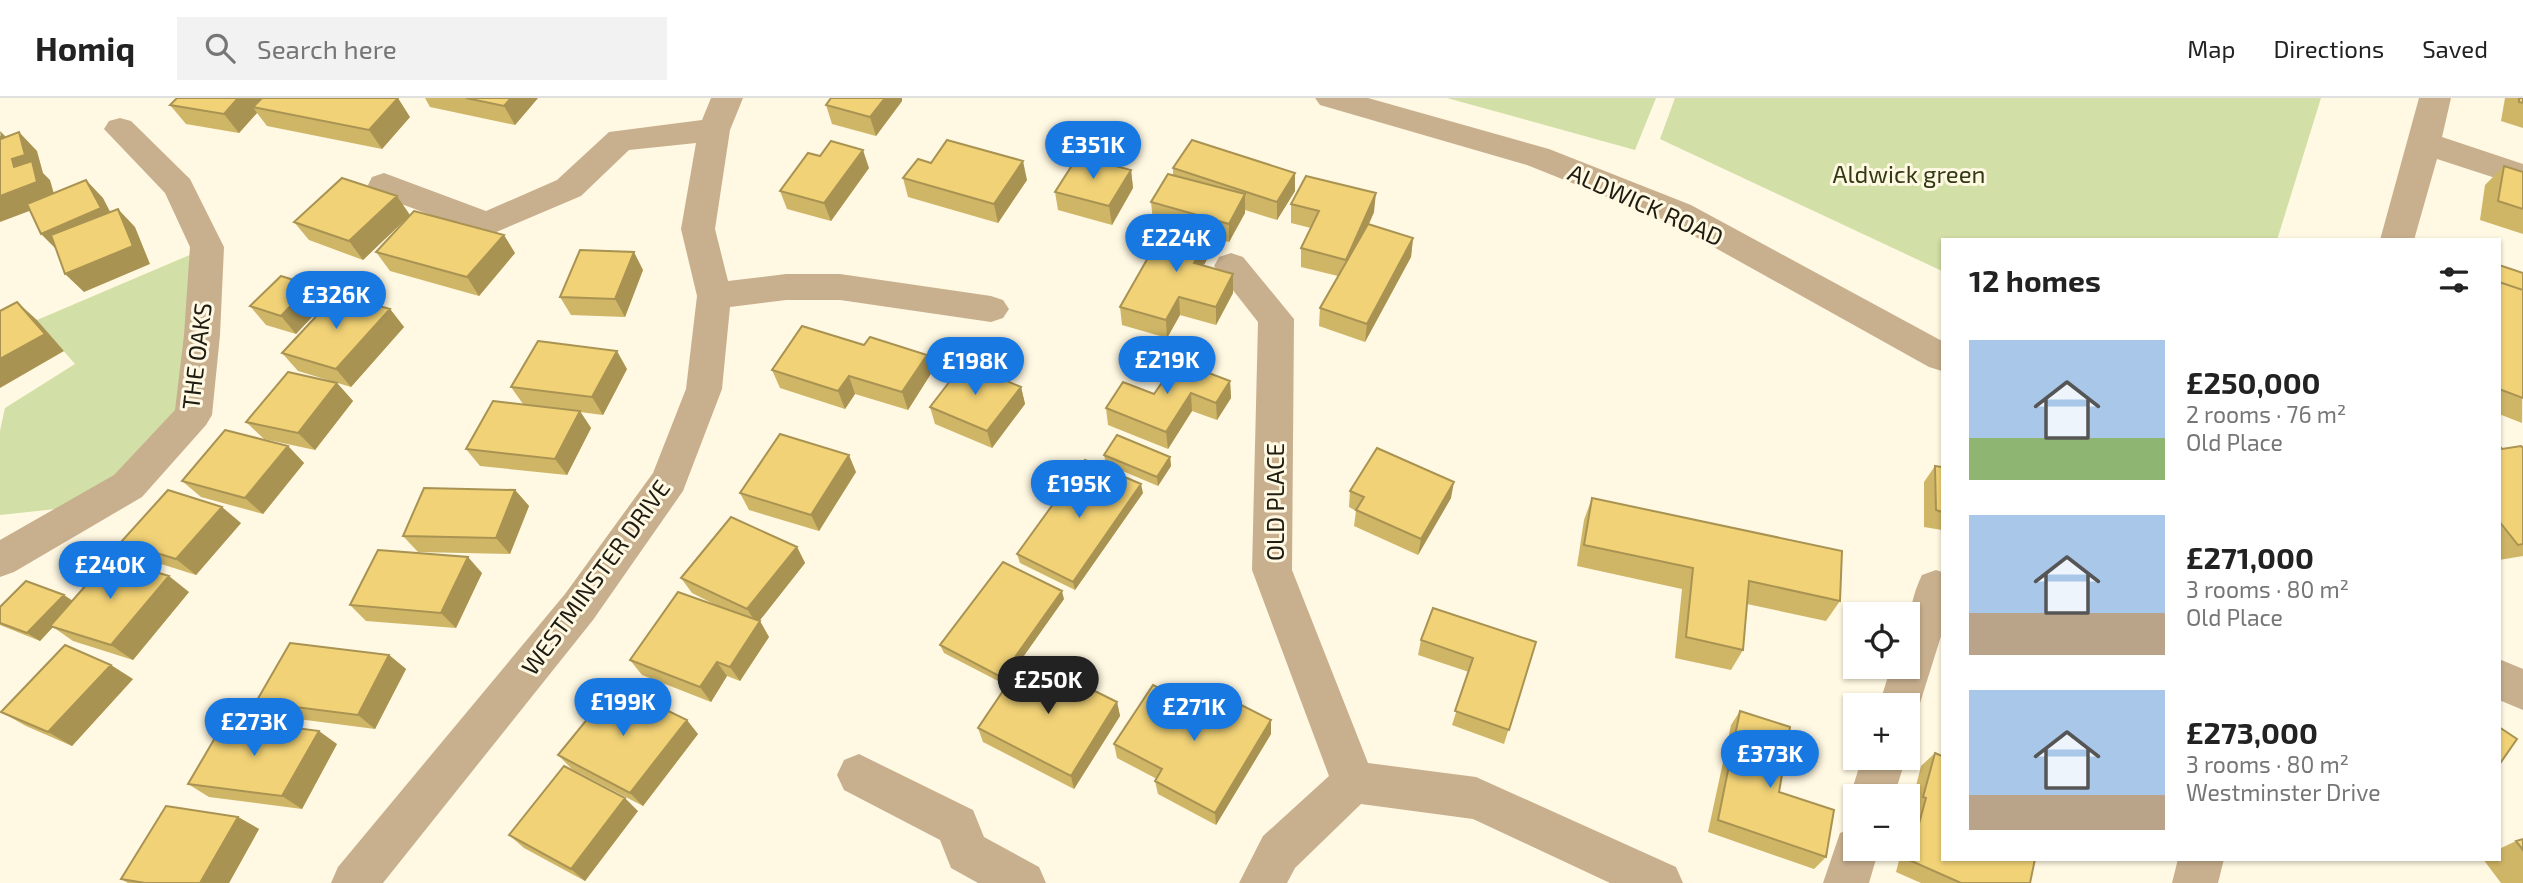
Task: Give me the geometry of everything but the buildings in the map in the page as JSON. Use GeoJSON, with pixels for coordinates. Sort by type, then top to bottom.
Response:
{"type":"FeatureCollection","features":[{"type":"Feature","properties":{"kind":"street","name":"ALDWICK ROAD"},"geometry":{"type":"LineString","coordinates":[[1331,98],[1538,157],[1679,213],[1941,356]]}},
{"type":"Feature","properties":{"kind":"street"},"geometry":{"type":"LineString","coordinates":[[2397,238],[2425,143],[2435,98]]}},
{"type":"Feature","properties":{"kind":"street"},"geometry":{"type":"LineString","coordinates":[[384,185],[487,224],[569,188],[620,140],[721,114]]}},
{"type":"Feature","properties":{"kind":"street","name":"WESTMINSTER DRIVE"},"geometry":{"type":"LineString","coordinates":[[354,883],[579,607],[669,480],[704,389],[714,296],[698,229],[721,114]]}},
{"type":"Feature","properties":{"kind":"street","name":"THE OAKS"},"geometry":{"type":"LineString","coordinates":[[0,560],[128,486],[193,415],[207,247],[178,187],[120,129]]}},
{"type":"Feature","properties":{"kind":"street"},"geometry":{"type":"LineString","coordinates":[[2425,143],[2523,176]]}},
{"type":"Feature","properties":{"kind":"street","name":"OLD PLACE"},"geometry":{"type":"LineString","coordinates":[[1231,266],[1276,319],[1272,570],[1353,782]]}},
{"type":"Feature","properties":{"kind":"street"},"geometry":{"type":"LineString","coordinates":[[714,296],[786,287],[840,287],[991,309]]}},
{"type":"Feature","properties":{"kind":"street"},"geometry":{"type":"LineString","coordinates":[[1904,693],[1936,587]]}},
{"type":"Feature","properties":{"kind":"street"},"geometry":{"type":"LineString","coordinates":[[2501,679],[2523,691]]}},
{"type":"Feature","properties":{"kind":"street"},"geometry":{"type":"LineString","coordinates":[[859,775],[957,825],[967,852],[1023,883]]}},
{"type":"Feature","properties":{"kind":"street"},"geometry":{"type":"LineString","coordinates":[[1262,883],[1279,852],[1353,782],[1476,797],[1660,883]]}},
{"type":"Feature","properties":{"kind":"street"},"geometry":{"type":"LineString","coordinates":[[1846,883],[1852,861]]}},
{"type":"Feature","properties":{"kind":"street"},"geometry":{"type":"LineString","coordinates":[[2195,883],[2200,861]]}},
{"type":"Feature","properties":{"kind":"green space"},"geometry":{"type":"Polygon","coordinates":[[[1447,98],[1656,98],[1635,150],[1447,98]]]}},
{"type":"Feature","properties":{"kind":"green space","name":"Aldwick green"},"geometry":{"type":"Polygon","coordinates":[[[1675,98],[2321,98],[2278,238],[1941,238],[1941,271],[1660,139],[1675,98]]]}},
{"type":"Feature","properties":{"kind":"green space"},"geometry":{"type":"Polygon","coordinates":[[[192,254],[198,310],[176,413],[125,468],[65,508],[0,515],[0,431],[5,408],[75,364],[37,320],[192,254]]]}}]}
